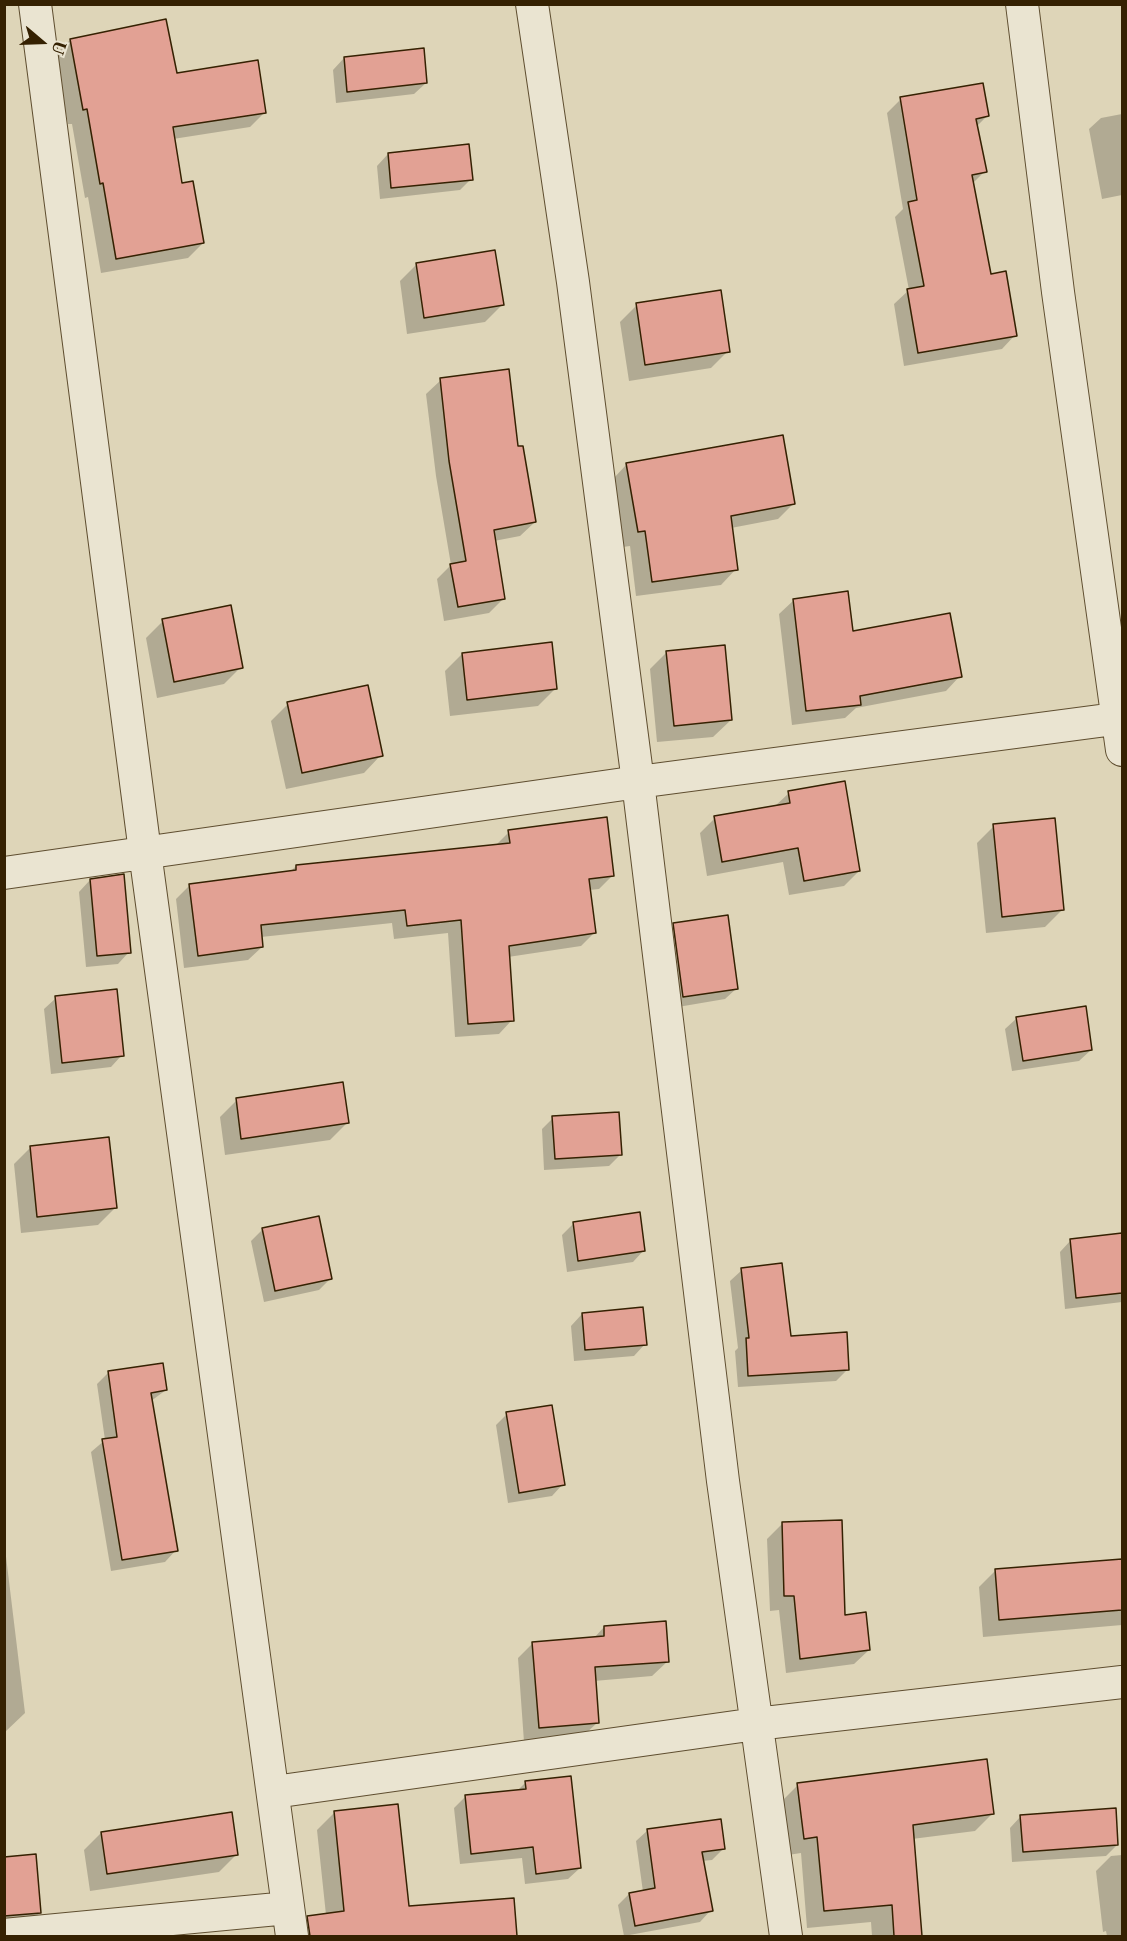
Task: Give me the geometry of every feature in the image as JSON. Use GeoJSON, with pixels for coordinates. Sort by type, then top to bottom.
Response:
{"type":"FeatureCollection","features":[{"type":"Feature","properties":{"kind":"street"},"geometry":{"type":"LineString","coordinates":[[4,1935],[290,1922],[145,852],[35,4]]}},
{"type":"Feature","properties":{"kind":"street"},"geometry":{"type":"LineString","coordinates":[[532,4],[573,282],[638,782],[722,1469],[786,1936]]}},
{"type":"Feature","properties":{"kind":"street"},"geometry":{"type":"LineString","coordinates":[[1022,4],[1058,292],[1120,719],[1122,750]]}},
{"type":"Feature","properties":{"kind":"street"},"geometry":{"type":"LineString","coordinates":[[4,873],[638,782],[1120,719]]}},
{"type":"Feature","properties":{"kind":"street"},"geometry":{"type":"LineString","coordinates":[[274,1792],[756,1724],[1122,1682]]}},
{"type":"Feature","properties":{"kind":"building"},"geometry":{"type":"Polygon","coordinates":[[[166,19],[177,73],[258,60],[266,113],[173,127],[182,183],[193,181],[204,243],[116,259],[103,183],[100,184],[87,109],[83,110],[70,39],[166,19]]]}},
{"type":"Feature","properties":{"kind":"building"},"geometry":{"type":"Polygon","coordinates":[[[424,48],[427,83],[347,92],[344,57],[424,48]]]}},
{"type":"Feature","properties":{"kind":"building"},"geometry":{"type":"Polygon","coordinates":[[[983,83],[989,116],[976,119],[987,172],[972,175],[991,274],[1006,271],[1017,336],[918,353],[907,289],[924,286],[908,202],[917,200],[900,97],[983,83]]]}},
{"type":"Feature","properties":{"kind":"building"},"geometry":{"type":"Polygon","coordinates":[[[469,144],[473,180],[391,188],[388,153],[469,144]]]}},
{"type":"Feature","properties":{"kind":"building"},"geometry":{"type":"Polygon","coordinates":[[[495,250],[504,305],[424,318],[416,263],[495,250]]]}},
{"type":"Feature","properties":{"kind":"building"},"geometry":{"type":"Polygon","coordinates":[[[721,290],[730,352],[645,365],[636,303],[721,290]]]}},
{"type":"Feature","properties":{"kind":"building"},"geometry":{"type":"Polygon","coordinates":[[[509,369],[518,446],[523,446],[536,522],[494,530],[505,599],[458,607],[450,564],[466,561],[449,461],[440,378],[509,369]]]}},
{"type":"Feature","properties":{"kind":"building"},"geometry":{"type":"Polygon","coordinates":[[[783,435],[795,504],[731,516],[738,570],[652,582],[645,531],[638,532],[626,463],[783,435]]]}},
{"type":"Feature","properties":{"kind":"building"},"geometry":{"type":"Polygon","coordinates":[[[848,591],[853,631],[950,613],[962,677],[860,696],[861,705],[806,711],[793,599],[848,591]]]}},
{"type":"Feature","properties":{"kind":"building"},"geometry":{"type":"Polygon","coordinates":[[[231,605],[243,668],[174,682],[162,619],[231,605]]]}},
{"type":"Feature","properties":{"kind":"building"},"geometry":{"type":"Polygon","coordinates":[[[552,642],[557,689],[467,700],[462,653],[552,642]]]}},
{"type":"Feature","properties":{"kind":"building"},"geometry":{"type":"Polygon","coordinates":[[[725,645],[732,720],[674,726],[666,651],[725,645]]]}},
{"type":"Feature","properties":{"kind":"building"},"geometry":{"type":"Polygon","coordinates":[[[368,685],[383,756],[302,773],[287,702],[368,685]]]}},
{"type":"Feature","properties":{"kind":"building"},"geometry":{"type":"Polygon","coordinates":[[[845,781],[860,871],[804,881],[798,848],[722,862],[714,816],[790,803],[788,791],[845,781]]]}},
{"type":"Feature","properties":{"kind":"building"},"geometry":{"type":"Polygon","coordinates":[[[607,817],[614,876],[589,879],[596,933],[509,946],[514,1021],[468,1024],[461,920],[407,926],[405,910],[261,925],[263,947],[198,956],[189,884],[296,870],[296,865],[510,843],[508,830],[607,817]]]}},
{"type":"Feature","properties":{"kind":"building"},"geometry":{"type":"Polygon","coordinates":[[[1055,818],[1064,910],[1002,917],[993,824],[1055,818]]]}},
{"type":"Feature","properties":{"kind":"building"},"geometry":{"type":"Polygon","coordinates":[[[124,874],[131,953],[97,956],[90,879],[124,874]]]}},
{"type":"Feature","properties":{"kind":"building"},"geometry":{"type":"Polygon","coordinates":[[[728,915],[738,989],[683,997],[673,923],[728,915]]]}},
{"type":"Feature","properties":{"kind":"building"},"geometry":{"type":"Polygon","coordinates":[[[117,989],[124,1056],[62,1063],[55,996],[117,989]]]}},
{"type":"Feature","properties":{"kind":"building"},"geometry":{"type":"Polygon","coordinates":[[[1086,1006],[1092,1050],[1023,1061],[1016,1017],[1086,1006]]]}},
{"type":"Feature","properties":{"kind":"building"},"geometry":{"type":"Polygon","coordinates":[[[343,1082],[349,1123],[241,1139],[236,1098],[343,1082]]]}},
{"type":"Feature","properties":{"kind":"building"},"geometry":{"type":"Polygon","coordinates":[[[619,1112],[622,1155],[555,1159],[552,1116],[619,1112]]]}},
{"type":"Feature","properties":{"kind":"building"},"geometry":{"type":"Polygon","coordinates":[[[109,1137],[117,1208],[37,1217],[30,1146],[109,1137]]]}},
{"type":"Feature","properties":{"kind":"building"},"geometry":{"type":"Polygon","coordinates":[[[640,1212],[645,1251],[578,1261],[573,1222],[640,1212]]]}},
{"type":"Feature","properties":{"kind":"building"},"geometry":{"type":"Polygon","coordinates":[[[319,1216],[332,1279],[275,1291],[262,1228],[319,1216]]]}},
{"type":"Feature","properties":{"kind":"building"},"geometry":{"type":"Polygon","coordinates":[[[1122,1233],[1122,1293],[1076,1298],[1070,1239],[1122,1233]]]}},
{"type":"Feature","properties":{"kind":"building"},"geometry":{"type":"Polygon","coordinates":[[[782,1263],[791,1336],[847,1332],[849,1370],[748,1376],[746,1338],[749,1338],[741,1268],[782,1263]]]}},
{"type":"Feature","properties":{"kind":"building"},"geometry":{"type":"Polygon","coordinates":[[[643,1307],[647,1345],[585,1350],[582,1313],[643,1307]]]}},
{"type":"Feature","properties":{"kind":"building"},"geometry":{"type":"Polygon","coordinates":[[[163,1363],[167,1390],[151,1393],[178,1551],[122,1560],[102,1439],[117,1437],[108,1371],[163,1363]]]}},
{"type":"Feature","properties":{"kind":"building"},"geometry":{"type":"Polygon","coordinates":[[[552,1405],[565,1485],[519,1493],[506,1412],[552,1405]]]}},
{"type":"Feature","properties":{"kind":"building"},"geometry":{"type":"Polygon","coordinates":[[[842,1520],[845,1615],[866,1612],[870,1650],[800,1659],[794,1596],[784,1596],[782,1522],[842,1520]]]}},
{"type":"Feature","properties":{"kind":"building"},"geometry":{"type":"Polygon","coordinates":[[[1122,1559],[1122,1610],[999,1620],[995,1569],[1122,1559]]]}},
{"type":"Feature","properties":{"kind":"building"},"geometry":{"type":"Polygon","coordinates":[[[666,1621],[669,1662],[595,1667],[599,1723],[539,1728],[532,1642],[604,1636],[604,1626],[666,1621]]]}},
{"type":"Feature","properties":{"kind":"building"},"geometry":{"type":"Polygon","coordinates":[[[987,1759],[994,1814],[913,1825],[922,1936],[894,1936],[892,1905],[824,1911],[817,1837],[804,1839],[797,1783],[987,1759]]]}},
{"type":"Feature","properties":{"kind":"building"},"geometry":{"type":"Polygon","coordinates":[[[571,1776],[581,1868],[536,1874],[533,1847],[471,1854],[465,1795],[526,1789],[525,1781],[571,1776]]]}},
{"type":"Feature","properties":{"kind":"building"},"geometry":{"type":"Polygon","coordinates":[[[398,1804],[409,1906],[514,1898],[517,1936],[310,1936],[307,1916],[344,1911],[334,1811],[398,1804]]]}},
{"type":"Feature","properties":{"kind":"building"},"geometry":{"type":"Polygon","coordinates":[[[1116,1808],[1118,1845],[1023,1852],[1020,1815],[1116,1808]]]}},
{"type":"Feature","properties":{"kind":"building"},"geometry":{"type":"Polygon","coordinates":[[[232,1812],[238,1855],[107,1874],[101,1832],[232,1812]]]}},
{"type":"Feature","properties":{"kind":"building"},"geometry":{"type":"Polygon","coordinates":[[[721,1819],[725,1849],[702,1852],[713,1911],[635,1926],[629,1893],[655,1888],[647,1829],[721,1819]]]}},
{"type":"Feature","properties":{"kind":"building"},"geometry":{"type":"Polygon","coordinates":[[[36,1854],[41,1913],[4,1916],[4,1857],[36,1854]]]}}]}
